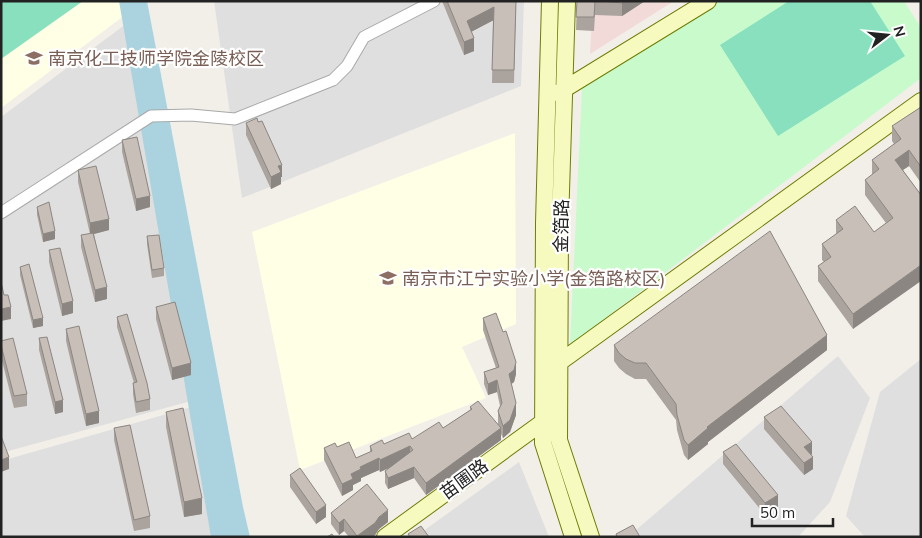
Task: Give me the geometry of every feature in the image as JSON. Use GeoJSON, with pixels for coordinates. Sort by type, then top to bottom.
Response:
{"type":"FeatureCollection","features":[{"type":"Feature","properties":{"kind":"main road","name":"金箔路"},"geometry":{"type":"LineString","coordinates":[[550,1],[544,223],[543,443],[573,537]]}},
{"type":"Feature","properties":{"kind":"main road","name":"金箔路"},"geometry":{"type":"LineString","coordinates":[[567,1],[560,223],[559,440],[590,537]]}},
{"type":"Feature","properties":{"kind":"main road"},"geometry":{"type":"LineString","coordinates":[[548,95],[690,1]]}},
{"type":"Feature","properties":{"kind":"main road"},"geometry":{"type":"LineString","coordinates":[[564,84],[708,1]]}},
{"type":"Feature","properties":{"kind":"main road"},"geometry":{"type":"LineString","coordinates":[[560,362],[921,101]]}},
{"type":"Feature","properties":{"kind":"main road","name":"苗圃路"},"geometry":{"type":"LineString","coordinates":[[385,537],[543,422]]}},
{"type":"Feature","properties":{"kind":"street"},"geometry":{"type":"LineString","coordinates":[[1,213],[151,116],[235,119],[333,80],[347,66],[364,37],[434,1]]}},
{"type":"Feature","properties":{"kind":"shaded area","name":"南京化工技师学院金陵校区"},"geometry":{"type":"Polygon","coordinates":[[[1,1],[132,1],[133,9],[1,108],[1,1]]]}},
{"type":"Feature","properties":{"kind":"shaded area"},"geometry":{"type":"Polygon","coordinates":[[[214,1],[524,1],[521,86],[242,198],[214,1]]]}},
{"type":"Feature","properties":{"kind":"shaded area"},"geometry":{"type":"Polygon","coordinates":[[[593,1],[674,1],[590,54],[593,1]]]}},
{"type":"Feature","properties":{"kind":"shaded area"},"geometry":{"type":"Polygon","coordinates":[[[138,15],[202,398],[1,453],[1,117],[138,15]]]}},
{"type":"Feature","properties":{"kind":"shaded area","name":"南京市江宁实验小学(金箔路校区)"},"geometry":{"type":"Polygon","coordinates":[[[515,133],[516,324],[462,347],[486,398],[300,470],[252,232],[515,133]]]}},
{"type":"Feature","properties":{"kind":"shaded area"},"geometry":{"type":"Polygon","coordinates":[[[838,356],[870,398],[830,502],[798,537],[628,537],[838,356]]]}},
{"type":"Feature","properties":{"kind":"shaded area"},"geometry":{"type":"Polygon","coordinates":[[[921,359],[921,537],[865,537],[846,516],[880,392],[921,359]]]}},
{"type":"Feature","properties":{"kind":"shaded area"},"geometry":{"type":"Polygon","coordinates":[[[202,404],[232,537],[1,537],[1,461],[202,404]]]}},
{"type":"Feature","properties":{"kind":"shaded area"},"geometry":{"type":"Polygon","coordinates":[[[519,462],[549,537],[415,537],[519,462]]]}},
{"type":"Feature","properties":{"kind":"green space"},"geometry":{"type":"Polygon","coordinates":[[[1,1],[83,1],[1,59],[1,1]]]}},
{"type":"Feature","properties":{"kind":"green space"},"geometry":{"type":"Polygon","coordinates":[[[720,1],[904,1],[921,28],[921,78],[570,345],[582,87],[720,1]]]}},
{"type":"Feature","properties":{"kind":"green space"},"geometry":{"type":"Polygon","coordinates":[[[789,1],[870,1],[905,56],[778,136],[720,45],[789,1]]]}},
{"type":"Feature","properties":{"kind":"water"},"geometry":{"type":"Polygon","coordinates":[[[119,1],[147,1],[250,537],[211,537],[119,1]]]}},
{"type":"Feature","properties":{"kind":"building"},"geometry":{"type":"Polygon","coordinates":[[[447,1],[516,1],[514,70],[492,70],[494,7],[467,21],[474,38],[464,42],[447,1]]]}},
{"type":"Feature","properties":{"kind":"building"},"geometry":{"type":"Polygon","coordinates":[[[577,1],[595,1],[594,17],[576,17],[577,1]]]}},
{"type":"Feature","properties":{"kind":"building"},"geometry":{"type":"Polygon","coordinates":[[[601,1],[624,1],[622,3],[601,1]]]}},
{"type":"Feature","properties":{"kind":"building"},"geometry":{"type":"Polygon","coordinates":[[[921,107],[921,167],[909,150],[895,160],[921,195],[921,265],[853,314],[818,266],[831,257],[822,244],[843,229],[836,220],[855,206],[874,232],[893,218],[865,180],[879,169],[872,160],[901,139],[892,126],[921,107]]]}},
{"type":"Feature","properties":{"kind":"building"},"geometry":{"type":"Polygon","coordinates":[[[257,118],[258,122],[262,121],[282,165],[278,166],[281,172],[271,177],[246,123],[257,118]]]}},
{"type":"Feature","properties":{"kind":"building"},"geometry":{"type":"Polygon","coordinates":[[[137,137],[150,196],[136,199],[122,140],[137,137]]]}},
{"type":"Feature","properties":{"kind":"building"},"geometry":{"type":"Polygon","coordinates":[[[96,166],[109,219],[90,223],[78,170],[96,166]]]}},
{"type":"Feature","properties":{"kind":"building"},"geometry":{"type":"Polygon","coordinates":[[[49,202],[55,231],[43,234],[37,207],[49,202]]]}},
{"type":"Feature","properties":{"kind":"building"},"geometry":{"type":"Polygon","coordinates":[[[770,231],[827,335],[707,427],[688,445],[684,440],[676,404],[646,363],[635,363],[626,359],[614,345],[770,231]]]}},
{"type":"Feature","properties":{"kind":"building"},"geometry":{"type":"Polygon","coordinates":[[[93,233],[107,287],[95,290],[81,235],[93,233]]]}},
{"type":"Feature","properties":{"kind":"building"},"geometry":{"type":"Polygon","coordinates":[[[159,235],[164,268],[152,270],[147,236],[159,235]]]}},
{"type":"Feature","properties":{"kind":"building"},"geometry":{"type":"Polygon","coordinates":[[[60,248],[73,301],[62,304],[49,250],[60,248]]]}},
{"type":"Feature","properties":{"kind":"building"},"geometry":{"type":"Polygon","coordinates":[[[29,264],[43,318],[33,320],[20,267],[29,264]]]}},
{"type":"Feature","properties":{"kind":"building"},"geometry":{"type":"Polygon","coordinates":[[[1,282],[4,295],[8,295],[11,307],[1,309],[1,282]]]}},
{"type":"Feature","properties":{"kind":"building"},"geometry":{"type":"Polygon","coordinates":[[[175,302],[191,363],[172,368],[156,307],[175,302]]]}},
{"type":"Feature","properties":{"kind":"building"},"geometry":{"type":"Polygon","coordinates":[[[496,313],[503,332],[506,331],[516,362],[514,370],[509,374],[516,403],[510,420],[503,426],[498,411],[502,403],[497,380],[488,384],[484,372],[499,367],[483,318],[496,313]]]}},
{"type":"Feature","properties":{"kind":"building"},"geometry":{"type":"Polygon","coordinates":[[[127,314],[150,399],[136,402],[133,383],[137,382],[117,317],[127,314]]]}},
{"type":"Feature","properties":{"kind":"building"},"geometry":{"type":"Polygon","coordinates":[[[79,326],[99,411],[86,414],[66,329],[79,326]]]}},
{"type":"Feature","properties":{"kind":"building"},"geometry":{"type":"Polygon","coordinates":[[[47,337],[63,400],[55,402],[39,338],[47,337]]]}},
{"type":"Feature","properties":{"kind":"building"},"geometry":{"type":"Polygon","coordinates":[[[13,338],[27,394],[14,396],[1,345],[1,341],[13,338]]]}},
{"type":"Feature","properties":{"kind":"building"},"geometry":{"type":"Polygon","coordinates":[[[478,401],[501,428],[426,483],[414,467],[388,478],[385,471],[413,450],[410,446],[360,467],[361,469],[351,474],[353,479],[342,484],[324,448],[335,443],[337,447],[349,442],[356,458],[372,451],[370,446],[382,440],[384,444],[409,433],[412,439],[439,422],[443,428],[472,409],[470,407],[478,401]]]}},
{"type":"Feature","properties":{"kind":"building"},"geometry":{"type":"Polygon","coordinates":[[[781,406],[812,442],[804,447],[813,457],[804,463],[764,417],[781,406]]]}},
{"type":"Feature","properties":{"kind":"building"},"geometry":{"type":"Polygon","coordinates":[[[183,408],[202,498],[184,502],[166,412],[183,408]]]}},
{"type":"Feature","properties":{"kind":"building"},"geometry":{"type":"Polygon","coordinates":[[[130,425],[150,516],[134,520],[114,428],[130,425]]]}},
{"type":"Feature","properties":{"kind":"building"},"geometry":{"type":"Polygon","coordinates":[[[1,436],[9,457],[1,460],[1,436]]]}},
{"type":"Feature","properties":{"kind":"building"},"geometry":{"type":"Polygon","coordinates":[[[736,444],[778,495],[765,503],[723,452],[736,444]]]}},
{"type":"Feature","properties":{"kind":"building"},"geometry":{"type":"Polygon","coordinates":[[[300,468],[326,505],[316,512],[290,475],[300,468]]]}},
{"type":"Feature","properties":{"kind":"building"},"geometry":{"type":"Polygon","coordinates":[[[367,484],[388,510],[375,523],[357,536],[344,519],[339,523],[331,513],[367,484]]]}},
{"type":"Feature","properties":{"kind":"building"},"geometry":{"type":"Polygon","coordinates":[[[633,525],[640,537],[617,537],[616,534],[633,525]]]}},
{"type":"Feature","properties":{"kind":"building"},"geometry":{"type":"Polygon","coordinates":[[[421,526],[429,537],[410,537],[408,534],[421,526]]]}},
{"type":"Feature","properties":{"kind":"place","name":"南京化工技师学院金陵校区"},"geometry":{"type":"Point","coordinates":[34,58]}},
{"type":"Feature","properties":{"kind":"place","name":"南京市江宁实验小学(金箔路校区)"},"geometry":{"type":"Point","coordinates":[388,278]}}]}
